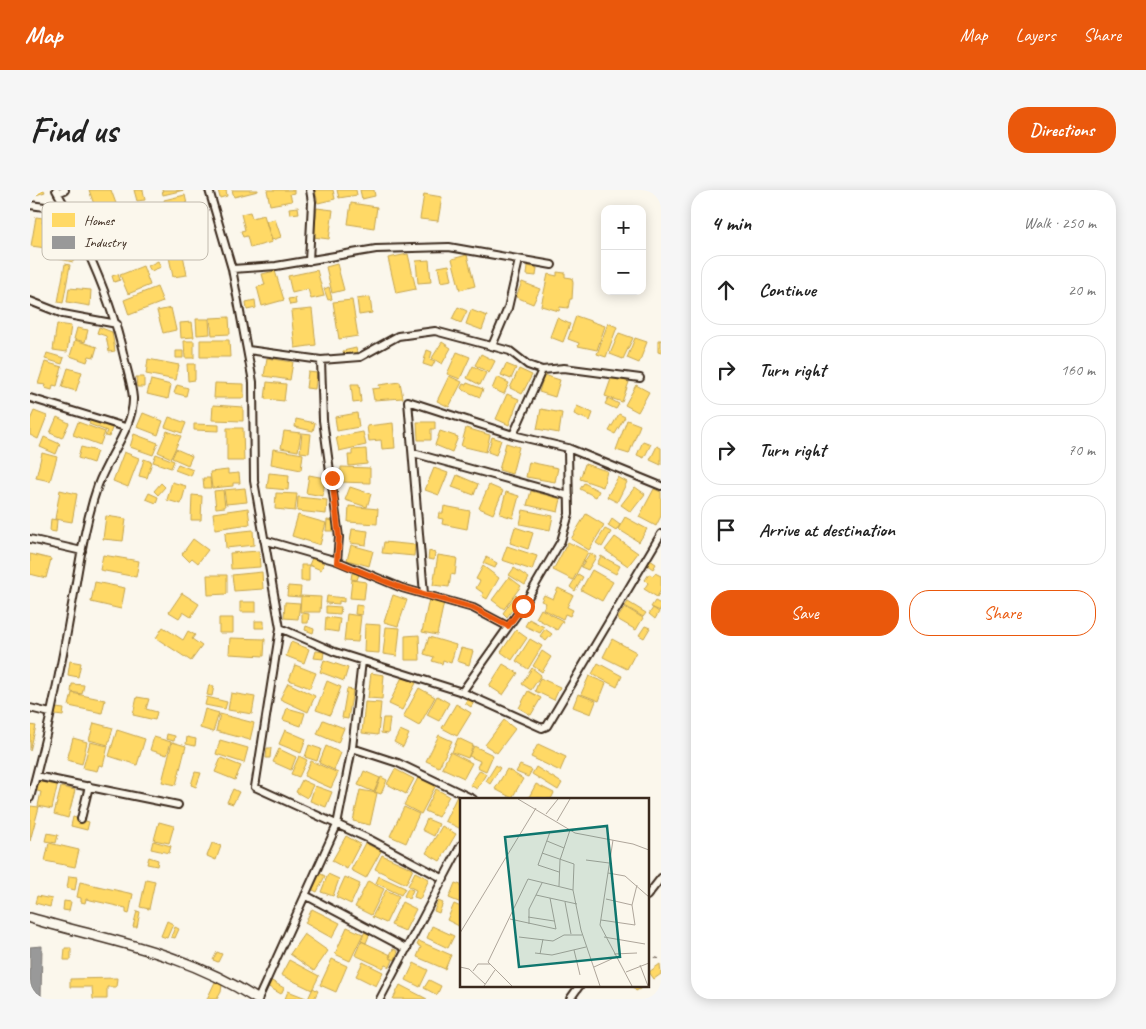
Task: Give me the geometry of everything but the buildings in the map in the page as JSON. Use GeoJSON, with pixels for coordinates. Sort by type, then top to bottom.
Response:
{"type":"FeatureCollection","features":[{"type":"Feature","properties":{"kind":"main road"},"geometry":{"type":"LineString","coordinates":[[30,918],[143,946],[231,982],[257,999]]}},
{"type":"Feature","properties":{"kind":"street"},"geometry":{"type":"LineString","coordinates":[[57,192],[65,190]]}},
{"type":"Feature","properties":{"kind":"street"},"geometry":{"type":"LineString","coordinates":[[210,190],[232,269],[248,350],[255,405],[254,481],[280,628],[254,787],[337,825],[444,879]]}},
{"type":"Feature","properties":{"kind":"street"},"geometry":{"type":"LineString","coordinates":[[308,261],[312,202],[310,190]]}},
{"type":"Feature","properties":{"kind":"street"},"geometry":{"type":"LineString","coordinates":[[232,269],[308,261],[376,249],[412,250],[449,247],[552,265]]}},
{"type":"Feature","properties":{"kind":"street"},"geometry":{"type":"LineString","coordinates":[[30,798],[50,713],[88,519],[99,484],[125,427],[130,422],[133,397],[117,324],[92,260]]}},
{"type":"Feature","properties":{"kind":"street"},"geometry":{"type":"LineString","coordinates":[[492,346],[508,308],[518,260]]}},
{"type":"Feature","properties":{"kind":"street"},"geometry":{"type":"LineString","coordinates":[[30,301],[63,314],[117,324]]}},
{"type":"Feature","properties":{"kind":"street"},"geometry":{"type":"LineString","coordinates":[[248,350],[321,360],[360,357],[398,336],[435,331],[510,351],[528,365],[542,370],[564,368],[640,378]]}},
{"type":"Feature","properties":{"kind":"street"},"geometry":{"type":"LineString","coordinates":[[321,360],[323,420],[339,537],[337,562]]}},
{"type":"Feature","properties":{"kind":"street"},"geometry":{"type":"LineString","coordinates":[[513,436],[542,370]]}},
{"type":"Feature","properties":{"kind":"street"},"geometry":{"type":"LineString","coordinates":[[30,398],[125,427]]}},
{"type":"Feature","properties":{"kind":"street"},"geometry":{"type":"LineString","coordinates":[[424,594],[408,401],[513,436],[568,448],[661,486]]}},
{"type":"Feature","properties":{"kind":"street"},"geometry":{"type":"LineString","coordinates":[[462,692],[523,606],[561,541],[569,514],[568,448]]}},
{"type":"Feature","properties":{"kind":"street"},"geometry":{"type":"LineString","coordinates":[[413,453],[569,496]]}},
{"type":"Feature","properties":{"kind":"street"},"geometry":{"type":"LineString","coordinates":[[280,628],[362,661],[462,692],[537,728],[545,728],[570,690],[661,534]]}},
{"type":"Feature","properties":{"kind":"street"},"geometry":{"type":"LineString","coordinates":[[30,539],[82,551]]}},
{"type":"Feature","properties":{"kind":"street"},"geometry":{"type":"LineString","coordinates":[[264,540],[337,562],[402,588],[473,608],[508,626]]}},
{"type":"Feature","properties":{"kind":"street"},"geometry":{"type":"LineString","coordinates":[[257,999],[337,825],[352,748],[362,661]]}},
{"type":"Feature","properties":{"kind":"street"},"geometry":{"type":"LineString","coordinates":[[30,708],[50,713]]}},
{"type":"Feature","properties":{"kind":"street"},"geometry":{"type":"LineString","coordinates":[[352,748],[398,764],[471,798]]}},
{"type":"Feature","properties":{"kind":"street"},"geometry":{"type":"LineString","coordinates":[[36,776],[178,805]]}},
{"type":"Feature","properties":{"kind":"street"},"geometry":{"type":"LineString","coordinates":[[81,819],[88,786]]}},
{"type":"Feature","properties":{"kind":"street"},"geometry":{"type":"LineString","coordinates":[[380,999],[460,846]]}},
{"type":"Feature","properties":{"kind":"street"},"geometry":{"type":"LineString","coordinates":[[648,895],[661,878]]}},
{"type":"Feature","properties":{"kind":"street"},"geometry":{"type":"LineString","coordinates":[[305,895],[406,949]]}},
{"type":"Feature","properties":{"kind":"street"},"geometry":{"type":"LineString","coordinates":[[570,999],[579,986]]}},
{"type":"Feature","properties":{"kind":"path"},"geometry":{"type":"LineString","coordinates":[[648,956],[661,959]]}},
{"type":"Feature","properties":{"kind":"route"},"geometry":{"type":"LineString","coordinates":[[332,478],[339,537],[337,562],[402,588],[460,603],[508,626],[523,606]]}}]}
